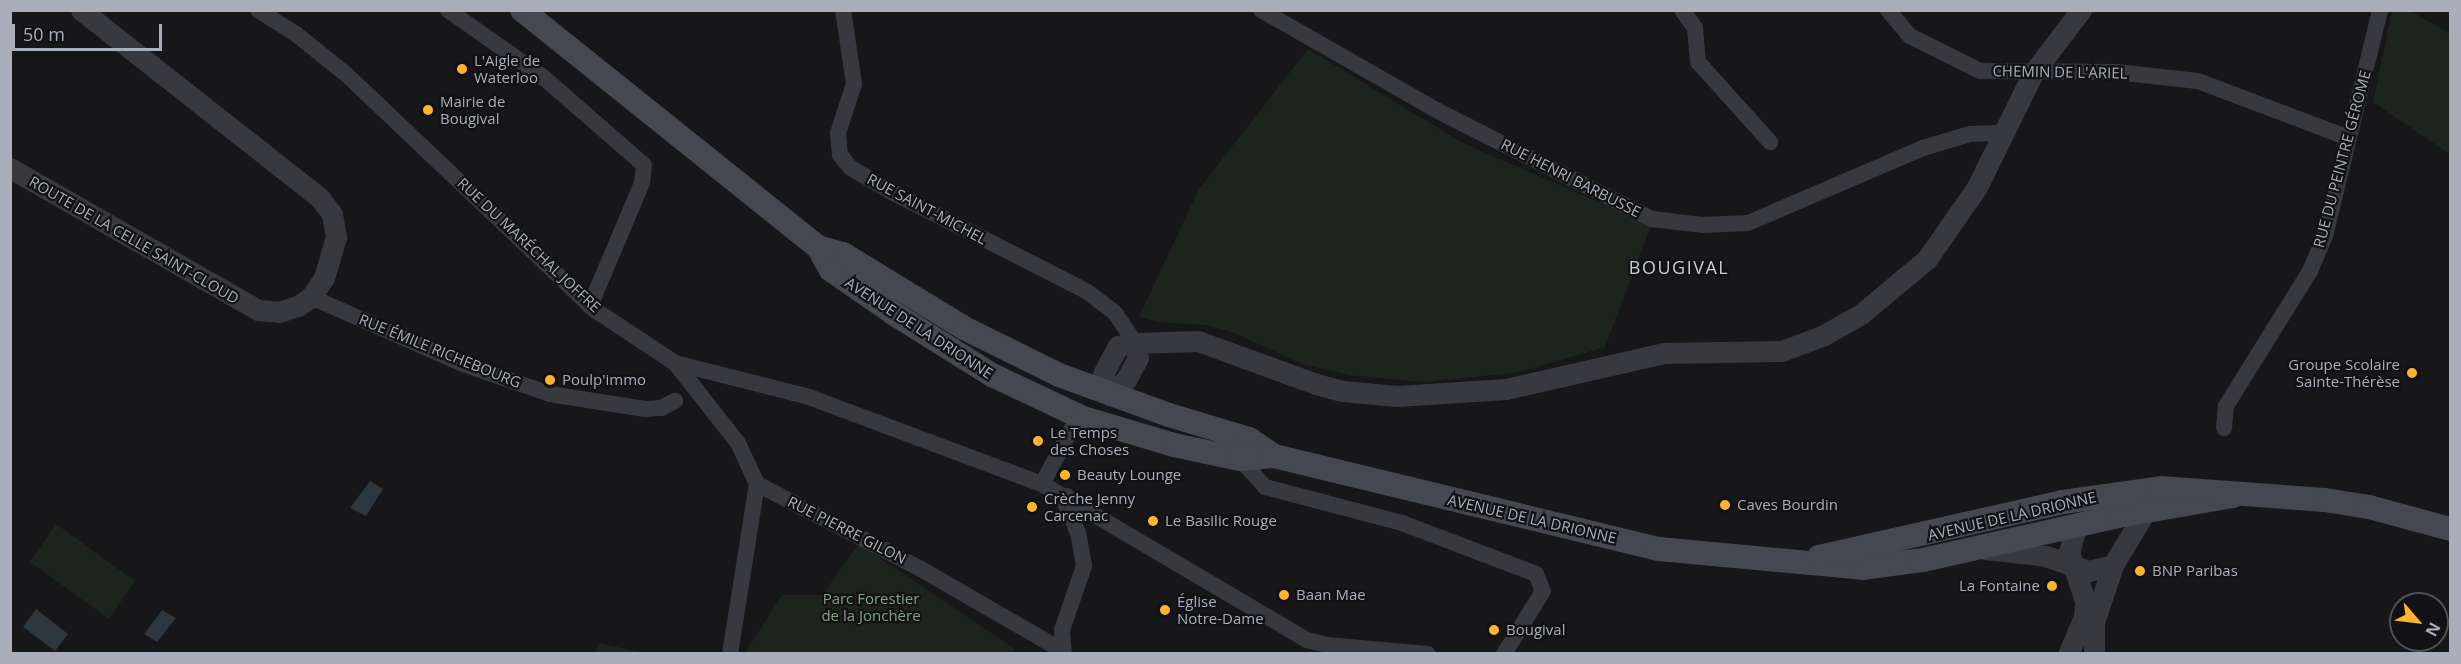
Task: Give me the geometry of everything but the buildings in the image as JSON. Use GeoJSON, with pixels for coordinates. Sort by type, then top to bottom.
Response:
{"type":"FeatureCollection","features":[{"type":"Feature","properties":{"kind":"main road","name":"AVENUE DE LA DRIONNE"},"geometry":{"type":"LineString","coordinates":[[522,10],[818,247],[831,270],[903,320],[992,375],[1083,418],[1174,445],[1240,459],[1274,456],[1659,549],[1862,568],[1978,548],[2076,527],[2116,505],[2161,488],[2233,496],[2339,502],[2451,529]]}},
{"type":"Feature","properties":{"kind":"main road","name":"AVENUE DE LA DRIONNE"},"geometry":{"type":"LineString","coordinates":[[818,247],[843,254],[910,298],[1007,351],[1110,395],[1249,439],[1274,456]]}},
{"type":"Feature","properties":{"kind":"main road"},"geometry":{"type":"LineString","coordinates":[[1083,418],[1110,395]]}},
{"type":"Feature","properties":{"kind":"main road","name":"AVENUE DE LA DRIONNE"},"geometry":{"type":"LineString","coordinates":[[1793,562],[2084,498],[2145,512],[2233,496]]}},
{"type":"Feature","properties":{"kind":"main road"},"geometry":{"type":"LineString","coordinates":[[2076,527],[2084,498]]}},
{"type":"Feature","properties":{"kind":"street"},"geometry":{"type":"LineString","coordinates":[[81,10],[320,198],[332,214],[336,237],[324,278],[311,297]]}},
{"type":"Feature","properties":{"kind":"street","name":"RUE DU MARÉCHAL JOFFRE"},"geometry":{"type":"LineString","coordinates":[[258,10],[296,34],[347,75],[590,306],[675,363],[809,397],[1042,484],[1067,496],[1307,640],[1328,649],[1428,654]]}},
{"type":"Feature","properties":{"kind":"street"},"geometry":{"type":"LineString","coordinates":[[448,10],[533,69],[644,165],[642,183],[590,306]]}},
{"type":"Feature","properties":{"kind":"street","name":"RUE SAINT-MICHEL"},"geometry":{"type":"LineString","coordinates":[[843,10],[854,84],[838,133],[840,156],[851,168],[888,190],[1086,291],[1115,314],[1135,343]]}},
{"type":"Feature","properties":{"kind":"street","name":"RUE HENRI BARBUSSE"},"geometry":{"type":"LineString","coordinates":[[1261,10],[1436,110],[1652,219],[1702,225],[1748,223],[1923,148],[1971,135],[2004,133]]}},
{"type":"Feature","properties":{"kind":"street"},"geometry":{"type":"LineString","coordinates":[[1682,10],[1695,28],[1698,62],[1770,142]]}},
{"type":"Feature","properties":{"kind":"street","name":"CHEMIN DE L'ARIEL"},"geometry":{"type":"LineString","coordinates":[[1888,10],[1910,36],[1980,71],[2116,72],[2198,81],[2349,138]]}},
{"type":"Feature","properties":{"kind":"street"},"geometry":{"type":"LineString","coordinates":[[1110,395],[1126,380],[1134,367],[1138,358],[1135,343],[1198,341],[1316,384],[1397,396],[1506,389],[1664,353],[1782,351],[1824,335],[1861,314],[1927,259],[1977,187],[2033,73],[2081,10]]}},
{"type":"Feature","properties":{"kind":"street","name":"RUE DU PEINTRE GÉROME"},"geometry":{"type":"LineString","coordinates":[[2224,428],[2226,406],[2314,262],[2325,236],[2380,10]]}},
{"type":"Feature","properties":{"kind":"street","name":"ROUTE DE LA CELLE SAINT-CLOUD"},"geometry":{"type":"LineString","coordinates":[[10,168],[258,310],[279,312],[311,297]]}},
{"type":"Feature","properties":{"kind":"street","name":"RUE ÉMILE RICHEBOURG"},"geometry":{"type":"LineString","coordinates":[[311,297],[463,364],[550,394],[645,409],[661,408],[675,400]]}},
{"type":"Feature","properties":{"kind":"street"},"geometry":{"type":"LineString","coordinates":[[675,363],[738,443],[757,484],[730,654]]}},
{"type":"Feature","properties":{"kind":"street"},"geometry":{"type":"LineString","coordinates":[[1042,484],[1071,430],[1083,418]]}},
{"type":"Feature","properties":{"kind":"street"},"geometry":{"type":"LineString","coordinates":[[1240,459],[1265,487],[1402,524],[1536,574],[1543,591],[1504,654]]}},
{"type":"Feature","properties":{"kind":"street","name":"RUE PIERRE GILON"},"geometry":{"type":"LineString","coordinates":[[757,484],[921,569],[1064,652]]}},
{"type":"Feature","properties":{"kind":"street"},"geometry":{"type":"LineString","coordinates":[[1064,652],[1062,630],[1084,566],[1078,533],[1066,505],[1067,496]]}},
{"type":"Feature","properties":{"kind":"street"},"geometry":{"type":"LineString","coordinates":[[2116,505],[2124,546]]}},
{"type":"Feature","properties":{"kind":"street"},"geometry":{"type":"LineString","coordinates":[[2096,652],[2094,622],[2113,566],[2145,512]]}},
{"type":"Feature","properties":{"kind":"street"},"geometry":{"type":"LineString","coordinates":[[2069,653],[2084,616],[2085,601],[2069,552],[2076,527]]}},
{"type":"Feature","properties":{"kind":"street"},"geometry":{"type":"LineString","coordinates":[[1978,548],[2046,556],[2073,568],[2088,571],[2113,566]]}},
{"type":"Feature","properties":{"kind":"street"},"geometry":{"type":"LineString","coordinates":[[2069,653],[2084,646],[2096,652]]}},
{"type":"Feature","properties":{"kind":"green space"},"geometry":{"type":"Polygon","coordinates":[[[2392,11],[2411,11],[2450,34],[2450,154],[2373,102],[2392,11]]]}},
{"type":"Feature","properties":{"kind":"green space"},"geometry":{"type":"Polygon","coordinates":[[[1308,49],[1463,143],[1651,225],[1605,347],[1515,373],[1424,382],[1356,376],[1305,365],[1232,332],[1206,325],[1157,322],[1139,317],[1199,189],[1308,49]]]}},
{"type":"Feature","properties":{"kind":"green space"},"geometry":{"type":"Polygon","coordinates":[[[56,524],[135,581],[109,619],[30,562],[56,524]]]}},
{"type":"Feature","properties":{"kind":"green space","name":"Parc Forestier de la Jonchère"},"geometry":{"type":"Polygon","coordinates":[[[859,544],[1015,649],[1013,654],[744,654],[782,595],[822,595],[859,544]]]}},
{"type":"Feature","properties":{"kind":"green space"},"geometry":{"type":"Polygon","coordinates":[[[599,643],[645,653],[594,653],[599,643]]]}},
{"type":"Feature","properties":{"kind":"shaded area"},"geometry":{"type":"Polygon","coordinates":[[[370,481],[383,489],[366,516],[350,508],[370,481]]]}},
{"type":"Feature","properties":{"kind":"shaded area"},"geometry":{"type":"Polygon","coordinates":[[[36,609],[68,634],[55,651],[23,627],[36,609]]]}},
{"type":"Feature","properties":{"kind":"shaded area"},"geometry":{"type":"Polygon","coordinates":[[[162,610],[176,618],[157,642],[144,634],[162,610]]]}},
{"type":"Feature","properties":{"kind":"place","name":"L'Aigle de Waterloo"},"geometry":{"type":"Point","coordinates":[462,69]}},
{"type":"Feature","properties":{"kind":"place","name":"Mairie de Bougival"},"geometry":{"type":"Point","coordinates":[428,110]}},
{"type":"Feature","properties":{"kind":"place","name":"Groupe Scolaire Sainte-Thérèse"},"geometry":{"type":"Point","coordinates":[2412,373]}},
{"type":"Feature","properties":{"kind":"place","name":"Poulp'immo"},"geometry":{"type":"Point","coordinates":[550,380]}},
{"type":"Feature","properties":{"kind":"place","name":"Le Temps des Choses"},"geometry":{"type":"Point","coordinates":[1038,441]}},
{"type":"Feature","properties":{"kind":"place","name":"Beauty Lounge"},"geometry":{"type":"Point","coordinates":[1065,475]}},
{"type":"Feature","properties":{"kind":"place","name":"Caves Bourdin"},"geometry":{"type":"Point","coordinates":[1725,505]}},
{"type":"Feature","properties":{"kind":"place","name":"Crèche Jenny Carcenac"},"geometry":{"type":"Point","coordinates":[1032,507]}},
{"type":"Feature","properties":{"kind":"place","name":"Le Basilic Rouge"},"geometry":{"type":"Point","coordinates":[1153,521]}},
{"type":"Feature","properties":{"kind":"place","name":"BNP Paribas"},"geometry":{"type":"Point","coordinates":[2140,571]}},
{"type":"Feature","properties":{"kind":"place","name":"La Fontaine"},"geometry":{"type":"Point","coordinates":[2052,586]}},
{"type":"Feature","properties":{"kind":"place","name":"Baan Mae"},"geometry":{"type":"Point","coordinates":[1284,595]}},
{"type":"Feature","properties":{"kind":"place","name":"Église Notre-Dame"},"geometry":{"type":"Point","coordinates":[1165,610]}},
{"type":"Feature","properties":{"kind":"place","name":"Bougival"},"geometry":{"type":"Point","coordinates":[1494,630]}},
{"type":"Feature","properties":{"kind":"district","name":"BOUGIVAL"},"geometry":{"type":"Point","coordinates":[1679,267]}}]}
